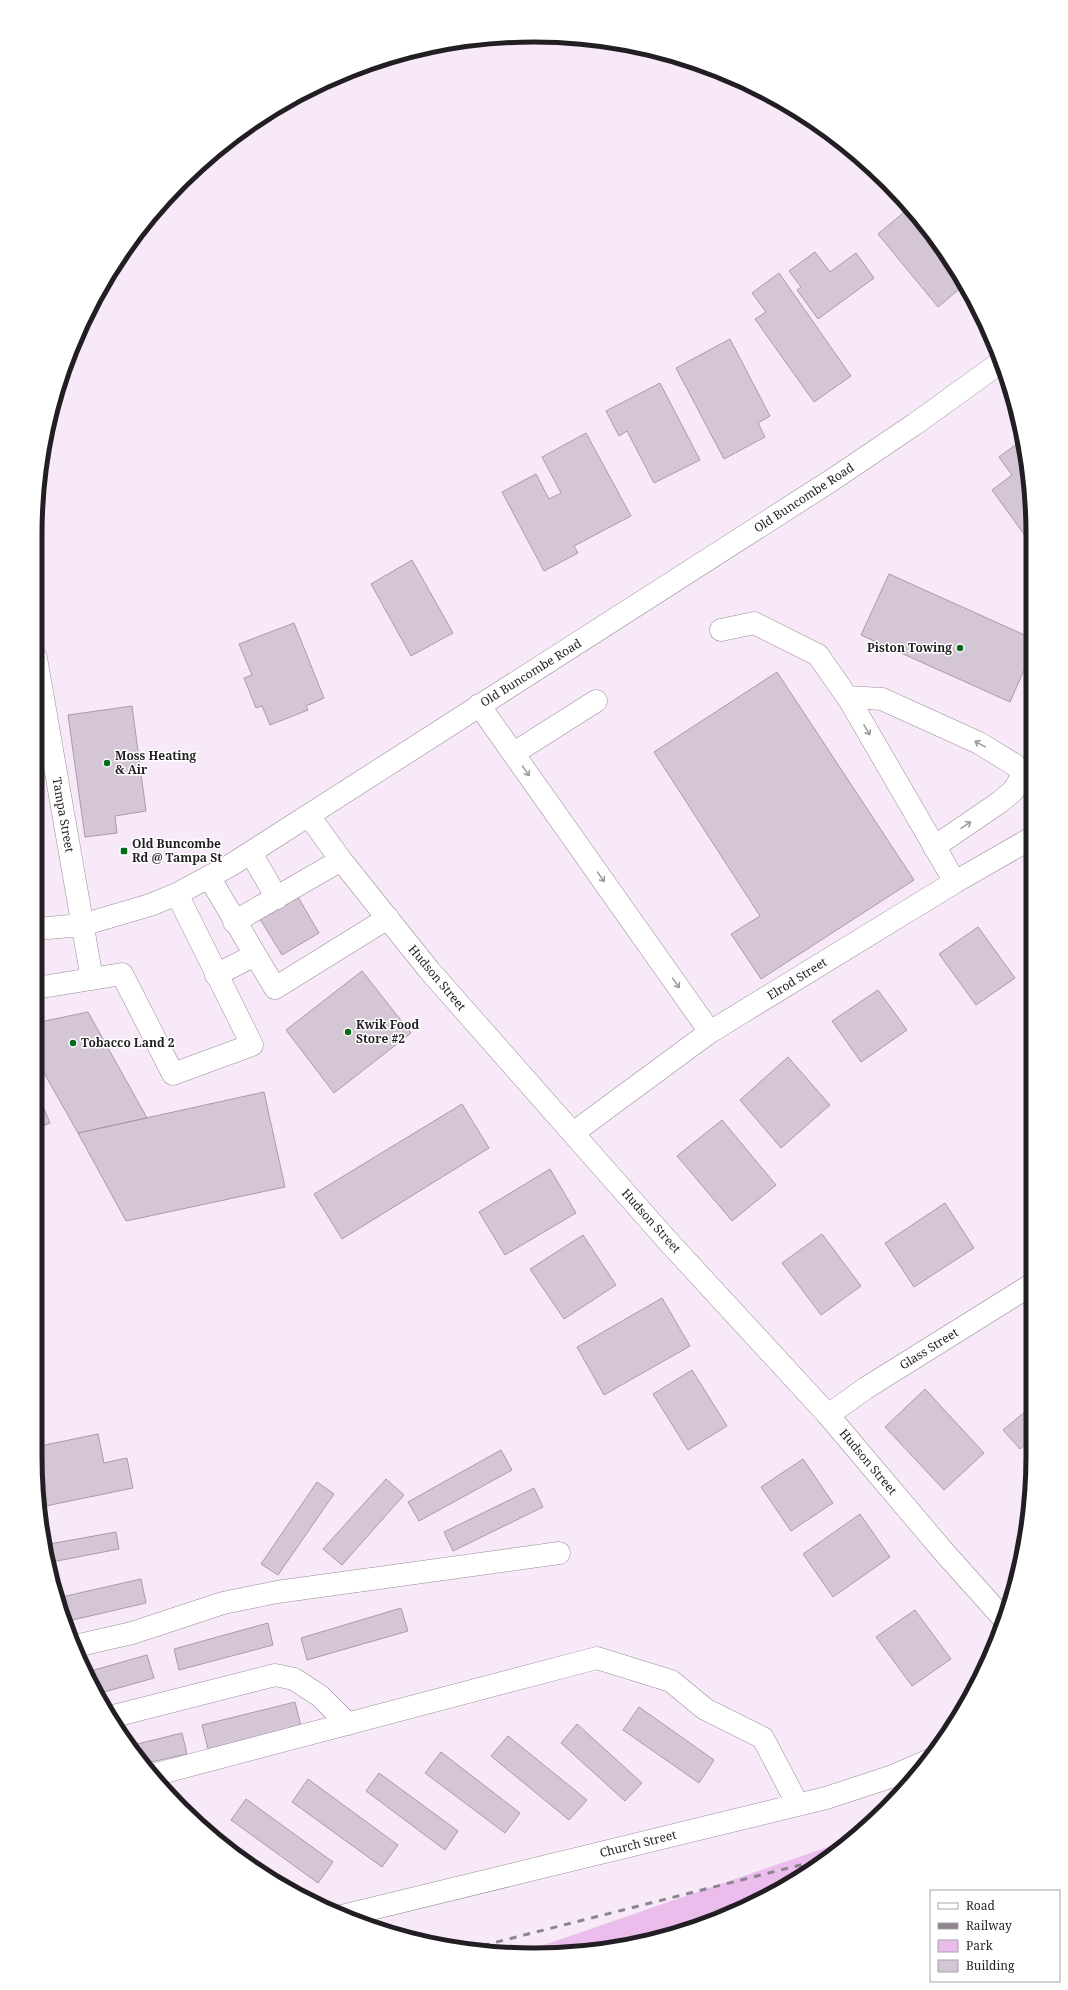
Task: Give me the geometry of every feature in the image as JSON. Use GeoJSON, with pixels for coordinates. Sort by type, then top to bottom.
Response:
{"type":"FeatureCollection","features":[{"type":"Feature","properties":{"kind":"street","name":"Old Buncombe Road"},"geometry":{"type":"LineString","coordinates":[[42,928],[82,925],[150,905],[177,894],[251,853],[479,705],[683,577],[832,480],[915,424],[996,365]]}},
{"type":"Feature","properties":{"kind":"street"},"geometry":{"type":"LineString","coordinates":[[721,630],[754,623],[818,655],[847,697],[955,882]]}},
{"type":"Feature","properties":{"kind":"street","name":"Tampa Street"},"geometry":{"type":"LineString","coordinates":[[42,693],[92,979]]}},
{"type":"Feature","properties":{"kind":"street"},"geometry":{"type":"LineString","coordinates":[[847,697],[882,699],[979,742],[1015,765],[1023,775],[1013,791],[1000,802],[934,846]]}},
{"type":"Feature","properties":{"kind":"street"},"geometry":{"type":"LineString","coordinates":[[514,753],[596,701]]}},
{"type":"Feature","properties":{"kind":"street"},"geometry":{"type":"LineString","coordinates":[[479,705],[710,1032]]}},
{"type":"Feature","properties":{"kind":"street","name":"Hudson Street"},"geometry":{"type":"LineString","coordinates":[[309,816],[341,860],[429,970],[666,1238],[828,1414],[943,1551],[1000,1615]]}},
{"type":"Feature","properties":{"kind":"street","name":"Elrod Street"},"geometry":{"type":"LineString","coordinates":[[573,1133],[710,1032],[955,882],[1026,841]]}},
{"type":"Feature","properties":{"kind":"street"},"geometry":{"type":"LineString","coordinates":[[251,853],[277,898]]}},
{"type":"Feature","properties":{"kind":"street"},"geometry":{"type":"LineString","coordinates":[[234,922],[341,860]]}},
{"type":"Feature","properties":{"kind":"street"},"geometry":{"type":"LineString","coordinates":[[209,877],[234,922],[275,988],[388,918]]}},
{"type":"Feature","properties":{"kind":"street"},"geometry":{"type":"LineString","coordinates":[[42,987],[122,974],[173,1074],[252,1044],[216,975],[177,894]]}},
{"type":"Feature","properties":{"kind":"street"},"geometry":{"type":"LineString","coordinates":[[216,975],[255,955]]}},
{"type":"Feature","properties":{"kind":"street","name":"Glass Street"},"geometry":{"type":"LineString","coordinates":[[828,1414],[866,1388],[1026,1288]]}},
{"type":"Feature","properties":{"kind":"street"},"geometry":{"type":"LineString","coordinates":[[79,1645],[132,1633],[223,1603],[277,1592],[560,1553]]}},
{"type":"Feature","properties":{"kind":"street"},"geometry":{"type":"LineString","coordinates":[[159,1774],[597,1658],[671,1681],[705,1709],[763,1738],[798,1804]]}},
{"type":"Feature","properties":{"kind":"street"},"geometry":{"type":"LineString","coordinates":[[116,1715],[275,1675],[294,1679],[320,1696],[348,1724]]}},
{"type":"Feature","properties":{"kind":"street","name":"Church Street"},"geometry":{"type":"LineString","coordinates":[[353,1913],[826,1798],[890,1777],[916,1766]]}},
{"type":"Feature","properties":{"kind":"green space"},"geometry":{"type":"Polygon","coordinates":[[[836,1844],[780,1882],[722,1911],[692,1922],[630,1939],[598,1944],[536,1948],[836,1844]]]}},
{"type":"Feature","properties":{"kind":"building"},"geometry":{"type":"Polygon","coordinates":[[[905,211],[924,234],[960,288],[938,307],[878,234],[905,211]]]}},
{"type":"Feature","properties":{"kind":"building"},"geometry":{"type":"Polygon","coordinates":[[[815,252],[830,272],[856,253],[874,278],[818,319],[797,290],[801,287],[789,271],[815,252]]]}},
{"type":"Feature","properties":{"kind":"building"},"geometry":{"type":"Polygon","coordinates":[[[779,273],[851,376],[814,402],[755,319],[766,312],[752,293],[779,273]]]}},
{"type":"Feature","properties":{"kind":"building"},"geometry":{"type":"Polygon","coordinates":[[[730,339],[770,416],[758,423],[765,437],[724,459],[676,368],[730,339]]]}},
{"type":"Feature","properties":{"kind":"building"},"geometry":{"type":"Polygon","coordinates":[[[660,383],[700,460],[654,483],[627,431],[619,436],[606,411],[660,383]]]}},
{"type":"Feature","properties":{"kind":"building"},"geometry":{"type":"Polygon","coordinates":[[[586,433],[631,516],[574,546],[578,553],[544,571],[502,492],[536,474],[549,499],[561,493],[542,457],[586,433]]]}},
{"type":"Feature","properties":{"kind":"building"},"geometry":{"type":"Polygon","coordinates":[[[1018,443],[1025,502],[1026,537],[992,490],[1012,475],[999,457],[1018,443]]]}},
{"type":"Feature","properties":{"kind":"building"},"geometry":{"type":"Polygon","coordinates":[[[412,560],[453,633],[411,656],[371,584],[412,560]]]}},
{"type":"Feature","properties":{"kind":"building","name":"Piston Towing"},"geometry":{"type":"Polygon","coordinates":[[[889,574],[1026,636],[1026,666],[1010,702],[861,635],[889,574]]]}},
{"type":"Feature","properties":{"kind":"building"},"geometry":{"type":"Polygon","coordinates":[[[294,623],[324,698],[306,706],[308,710],[270,725],[262,706],[256,708],[244,678],[252,675],[239,644],[294,623]]]}},
{"type":"Feature","properties":{"kind":"building"},"geometry":{"type":"Polygon","coordinates":[[[777,672],[914,880],[761,979],[731,934],[760,916],[654,752],[777,672]]]}},
{"type":"Feature","properties":{"kind":"building","name":"Moss Heating & Air"},"geometry":{"type":"Polygon","coordinates":[[[132,706],[146,811],[115,816],[117,833],[85,837],[68,715],[132,706]]]}},
{"type":"Feature","properties":{"kind":"building"},"geometry":{"type":"Polygon","coordinates":[[[298,897],[319,933],[282,955],[260,919],[298,897]]]}},
{"type":"Feature","properties":{"kind":"building"},"geometry":{"type":"Polygon","coordinates":[[[978,927],[1015,978],[976,1005],[939,954],[978,927]]]}},
{"type":"Feature","properties":{"kind":"building","name":"Kwik Food Store #2"},"geometry":{"type":"Polygon","coordinates":[[[362,971],[411,1033],[334,1093],[286,1030],[362,971]]]}},
{"type":"Feature","properties":{"kind":"building"},"geometry":{"type":"Polygon","coordinates":[[[878,990],[907,1030],[861,1062],[832,1021],[878,990]]]}},
{"type":"Feature","properties":{"kind":"building"},"geometry":{"type":"Polygon","coordinates":[[[88,1012],[147,1118],[78,1133],[42,1069],[42,1022],[88,1012]]]}},
{"type":"Feature","properties":{"kind":"building"},"geometry":{"type":"Polygon","coordinates":[[[788,1057],[830,1105],[781,1148],[740,1100],[788,1057]]]}},
{"type":"Feature","properties":{"kind":"building"},"geometry":{"type":"Polygon","coordinates":[[[264,1092],[285,1187],[126,1221],[78,1133],[264,1092]]]}},
{"type":"Feature","properties":{"kind":"building"},"geometry":{"type":"Polygon","coordinates":[[[42,1104],[50,1123],[42,1126],[42,1104]]]}},
{"type":"Feature","properties":{"kind":"building"},"geometry":{"type":"Polygon","coordinates":[[[462,1104],[489,1148],[342,1239],[314,1194],[462,1104]]]}},
{"type":"Feature","properties":{"kind":"building"},"geometry":{"type":"Polygon","coordinates":[[[722,1120],[776,1185],[732,1221],[677,1156],[722,1120]]]}},
{"type":"Feature","properties":{"kind":"building"},"geometry":{"type":"Polygon","coordinates":[[[550,1169],[576,1213],[505,1255],[479,1212],[550,1169]]]}},
{"type":"Feature","properties":{"kind":"building"},"geometry":{"type":"Polygon","coordinates":[[[945,1203],[974,1248],[914,1287],[885,1243],[945,1203]]]}},
{"type":"Feature","properties":{"kind":"building"},"geometry":{"type":"Polygon","coordinates":[[[822,1234],[861,1286],[821,1315],[782,1263],[822,1234]]]}},
{"type":"Feature","properties":{"kind":"building"},"geometry":{"type":"Polygon","coordinates":[[[583,1235],[616,1285],[564,1319],[530,1269],[583,1235]]]}},
{"type":"Feature","properties":{"kind":"building"},"geometry":{"type":"Polygon","coordinates":[[[662,1298],[690,1346],[604,1395],[577,1347],[662,1298]]]}},
{"type":"Feature","properties":{"kind":"building"},"geometry":{"type":"Polygon","coordinates":[[[692,1370],[727,1426],[688,1450],[653,1394],[692,1370]]]}},
{"type":"Feature","properties":{"kind":"building"},"geometry":{"type":"Polygon","coordinates":[[[925,1389],[984,1453],[944,1490],[885,1427],[925,1389]]]}},
{"type":"Feature","properties":{"kind":"building"},"geometry":{"type":"Polygon","coordinates":[[[1026,1411],[1026,1444],[1020,1449],[1003,1430],[1026,1411]]]}},
{"type":"Feature","properties":{"kind":"building"},"geometry":{"type":"Polygon","coordinates":[[[98,1434],[104,1463],[127,1458],[133,1488],[45,1506],[42,1446],[98,1434]]]}},
{"type":"Feature","properties":{"kind":"building"},"geometry":{"type":"Polygon","coordinates":[[[501,1450],[512,1470],[419,1521],[408,1502],[501,1450]]]}},
{"type":"Feature","properties":{"kind":"building"},"geometry":{"type":"Polygon","coordinates":[[[803,1459],[833,1503],[791,1531],[761,1487],[803,1459]]]}},
{"type":"Feature","properties":{"kind":"building"},"geometry":{"type":"Polygon","coordinates":[[[386,1479],[404,1495],[342,1565],[323,1549],[386,1479]]]}},
{"type":"Feature","properties":{"kind":"building"},"geometry":{"type":"Polygon","coordinates":[[[317,1482],[334,1494],[278,1575],[261,1564],[317,1482]]]}},
{"type":"Feature","properties":{"kind":"building"},"geometry":{"type":"Polygon","coordinates":[[[534,1488],[543,1507],[453,1551],[444,1532],[534,1488]]]}},
{"type":"Feature","properties":{"kind":"building"},"geometry":{"type":"Polygon","coordinates":[[[860,1514],[890,1557],[833,1597],[803,1554],[860,1514]]]}},
{"type":"Feature","properties":{"kind":"building"},"geometry":{"type":"Polygon","coordinates":[[[116,1532],[119,1549],[54,1562],[50,1544],[116,1532]]]}},
{"type":"Feature","properties":{"kind":"building"},"geometry":{"type":"Polygon","coordinates":[[[141,1579],[146,1603],[70,1621],[63,1597],[141,1579]]]}},
{"type":"Feature","properties":{"kind":"building"},"geometry":{"type":"Polygon","coordinates":[[[401,1608],[408,1631],[307,1660],[301,1638],[401,1608]]]}},
{"type":"Feature","properties":{"kind":"building"},"geometry":{"type":"Polygon","coordinates":[[[915,1610],[951,1659],[912,1686],[876,1637],[915,1610]]]}},
{"type":"Feature","properties":{"kind":"building"},"geometry":{"type":"Polygon","coordinates":[[[268,1623],[273,1645],[179,1670],[174,1649],[268,1623]]]}},
{"type":"Feature","properties":{"kind":"building"},"geometry":{"type":"Polygon","coordinates":[[[147,1655],[154,1678],[103,1692],[91,1671],[147,1655]]]}},
{"type":"Feature","properties":{"kind":"building"},"geometry":{"type":"Polygon","coordinates":[[[295,1702],[301,1726],[208,1749],[202,1725],[295,1702]]]}},
{"type":"Feature","properties":{"kind":"building"},"geometry":{"type":"Polygon","coordinates":[[[639,1707],[714,1760],[699,1783],[623,1730],[639,1707]]]}},
{"type":"Feature","properties":{"kind":"building"},"geometry":{"type":"Polygon","coordinates":[[[577,1724],[642,1783],[625,1801],[561,1743],[577,1724]]]}},
{"type":"Feature","properties":{"kind":"building"},"geometry":{"type":"Polygon","coordinates":[[[182,1733],[187,1754],[149,1762],[136,1744],[182,1733]]]}},
{"type":"Feature","properties":{"kind":"building"},"geometry":{"type":"Polygon","coordinates":[[[508,1736],[587,1800],[569,1820],[491,1756],[508,1736]]]}},
{"type":"Feature","properties":{"kind":"building"},"geometry":{"type":"Polygon","coordinates":[[[441,1752],[520,1813],[505,1833],[425,1773],[441,1752]]]}},
{"type":"Feature","properties":{"kind":"building"},"geometry":{"type":"Polygon","coordinates":[[[379,1773],[458,1831],[445,1850],[366,1791],[379,1773]]]}},
{"type":"Feature","properties":{"kind":"building"},"geometry":{"type":"Polygon","coordinates":[[[308,1779],[398,1845],[382,1867],[292,1802],[308,1779]]]}},
{"type":"Feature","properties":{"kind":"building"},"geometry":{"type":"Polygon","coordinates":[[[246,1799],[333,1862],[318,1883],[231,1820],[246,1799]]]}},
{"type":"Feature","properties":{"kind":"railway"},"geometry":{"type":"LineString","coordinates":[[484,1945],[811,1862]]}},
{"type":"Feature","properties":{"kind":"place","name":"Piston Towing"},"geometry":{"type":"Point","coordinates":[960,648]}},
{"type":"Feature","properties":{"kind":"place","name":"Moss Heating & Air"},"geometry":{"type":"Point","coordinates":[107,763]}},
{"type":"Feature","properties":{"kind":"place","name":"Old Buncombe Rd @ Tampa St"},"geometry":{"type":"Point","coordinates":[124,851]}},
{"type":"Feature","properties":{"kind":"place","name":"Kwik Food Store #2"},"geometry":{"type":"Point","coordinates":[348,1032]}},
{"type":"Feature","properties":{"kind":"place","name":"Tobacco Land 2"},"geometry":{"type":"Point","coordinates":[73,1043]}}]}
